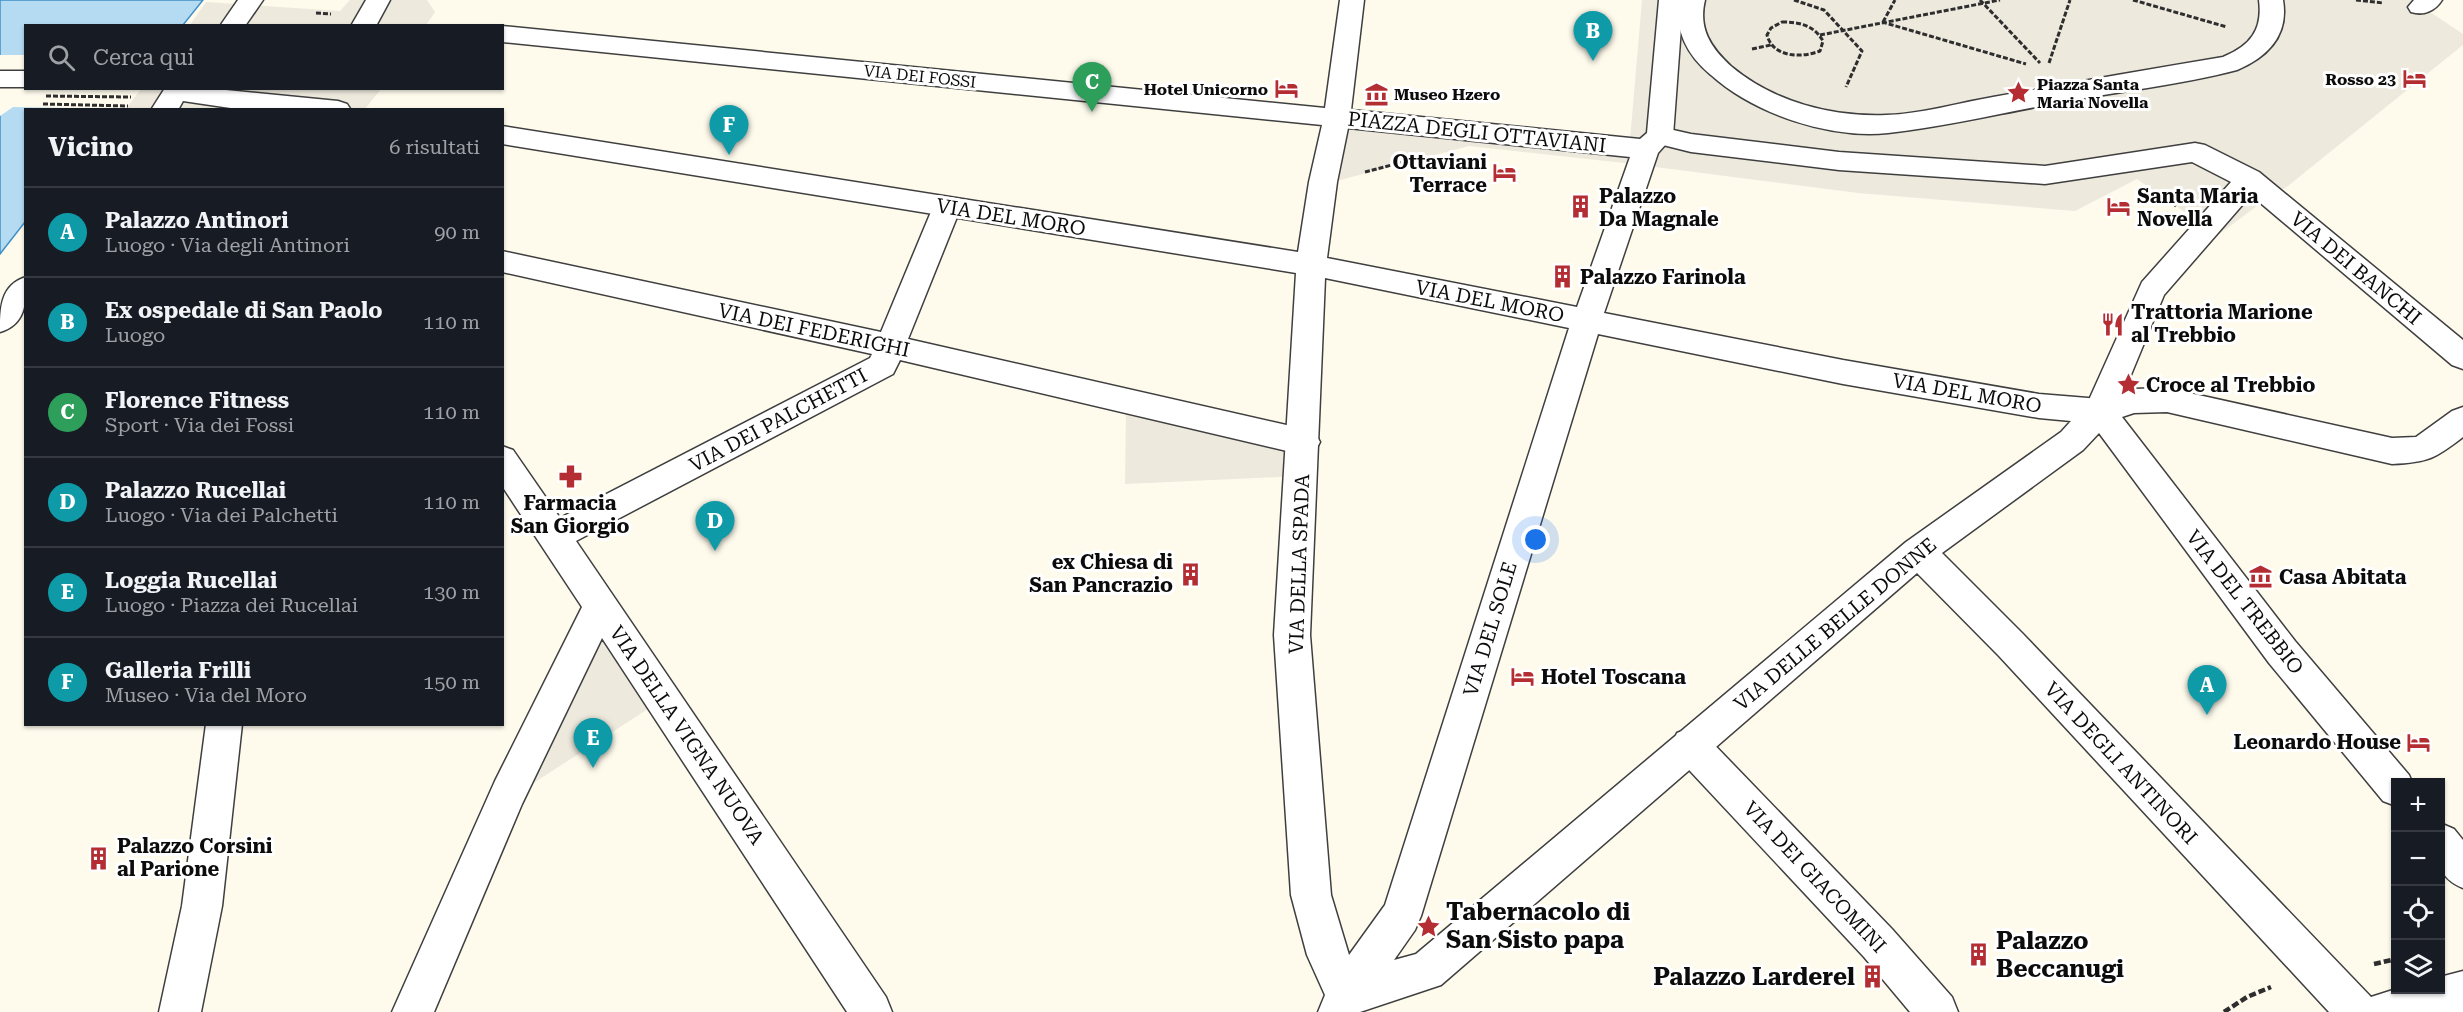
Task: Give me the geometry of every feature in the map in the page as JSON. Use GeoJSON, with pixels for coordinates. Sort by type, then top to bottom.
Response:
{"type":"FeatureCollection","features":[{"type":"Feature","properties":{"kind":"street"},"geometry":{"type":"LineString","coordinates":[[233,24],[250,0]]}},
{"type":"Feature","properties":{"kind":"street"},"geometry":{"type":"LineString","coordinates":[[364,24],[378,0]]}},
{"type":"Feature","properties":{"kind":"street"},"geometry":{"type":"LineString","coordinates":[[1337,118],[1352,0]]}},
{"type":"Feature","properties":{"kind":"street"},"geometry":{"type":"LineString","coordinates":[[1653,143],[1671,0]]}},
{"type":"Feature","properties":{"kind":"street"},"geometry":{"type":"LineString","coordinates":[[1693,0],[1690,18],[1692,33],[1698,47],[1720,71],[1752,94],[1777,105],[1832,120],[1875,124],[1915,121],[2209,68],[2241,59],[2267,38],[2274,13],[2271,0]]}},
{"type":"Feature","properties":{"kind":"street","name":"VIA DEI FOSSI"},"geometry":{"type":"LineString","coordinates":[[504,34],[1337,118]]}},
{"type":"Feature","properties":{"kind":"street"},"geometry":{"type":"LineString","coordinates":[[0,79],[24,85]]}},
{"type":"Feature","properties":{"kind":"street"},"geometry":{"type":"LineString","coordinates":[[165,108],[178,90]]}},
{"type":"Feature","properties":{"kind":"street"},"geometry":{"type":"LineString","coordinates":[[187,90],[194,96],[326,104]]}},
{"type":"Feature","properties":{"kind":"street","name":"PIAZZA DEGLI OTTAVIANI"},"geometry":{"type":"LineString","coordinates":[[1323,182],[1337,118],[1653,143],[1691,143],[1839,161],[2045,175],[2195,152],[2248,179]]}},
{"type":"Feature","properties":{"kind":"street","name":"VIA DEL MORO"},"geometry":{"type":"LineString","coordinates":[[504,135],[1311,265],[1843,372],[2039,406],[2100,411],[2134,401],[2167,400],[2392,451],[2423,449],[2463,420]]}},
{"type":"Feature","properties":{"kind":"street","name":"VIA DEL SOLE"},"geometry":{"type":"LineString","coordinates":[[1343,1003],[1401,916],[1587,320],[1653,143]]}},
{"type":"Feature","properties":{"kind":"street","name":"VIA DEI BANCHI"},"geometry":{"type":"LineString","coordinates":[[2248,179],[2463,357]]}},
{"type":"Feature","properties":{"kind":"street","name":"VIA DELLE BELLE DONNE"},"geometry":{"type":"LineString","coordinates":[[1343,1003],[1427,970],[1918,552],[2072,441],[2100,411],[2152,290],[2248,179]]}},
{"type":"Feature","properties":{"kind":"street","name":"VIA DELLA SPADA"},"geometry":{"type":"LineString","coordinates":[[1323,182],[1311,265],[1304,442],[1292,635],[1311,895],[1343,1003]]}},
{"type":"Feature","properties":{"kind":"street","name":"VIA DEI PALCHETTI"},"geometry":{"type":"LineString","coordinates":[[555,537],[882,366],[947,207]]}},
{"type":"Feature","properties":{"kind":"street","name":"VIA DEI FEDERIGHI"},"geometry":{"type":"LineString","coordinates":[[504,261],[890,346],[1304,442]]}},
{"type":"Feature","properties":{"kind":"street"},"geometry":{"type":"LineString","coordinates":[[0,321],[24,291]]}},
{"type":"Feature","properties":{"kind":"street","name":"VIA DEL TREBBIO"},"geometry":{"type":"LineString","coordinates":[[2100,411],[2282,652],[2391,782]]}},
{"type":"Feature","properties":{"kind":"street","name":"VIA DELLA VIGNA NUOVA"},"geometry":{"type":"LineString","coordinates":[[504,462],[872,1012]]}},
{"type":"Feature","properties":{"kind":"street","name":"VIA DEGLI ANTINORI"},"geometry":{"type":"LineString","coordinates":[[1918,552],[2010,645],[2357,1012]]}},
{"type":"Feature","properties":{"kind":"street"},"geometry":{"type":"LineString","coordinates":[[413,1012],[508,794],[600,606]]}},
{"type":"Feature","properties":{"kind":"street"},"geometry":{"type":"LineString","coordinates":[[180,1012],[202,906],[224,726]]}},
{"type":"Feature","properties":{"kind":"street","name":"VIA DEI GIACOMINI"},"geometry":{"type":"LineString","coordinates":[[1690,745],[1878,944],[1937,1012]]}},
{"type":"Feature","properties":{"kind":"street"},"geometry":{"type":"LineString","coordinates":[[2445,848],[2463,869]]}},
{"type":"Feature","properties":{"kind":"street"},"geometry":{"type":"LineString","coordinates":[[2385,1012],[2463,992]]}},
{"type":"Feature","properties":{"kind":"path"},"geometry":{"type":"LineString","coordinates":[[1794,0],[1824,10],[1862,51],[1832,120]]}},
{"type":"Feature","properties":{"kind":"path"},"geometry":{"type":"LineString","coordinates":[[1882,22],[1895,0]]}},
{"type":"Feature","properties":{"kind":"path"},"geometry":{"type":"LineString","coordinates":[[1820,35],[1823,41],[1820,51],[1808,57],[1782,53],[1767,38],[1769,28],[1782,22],[1799,23],[1820,35],[2000,0]]}},
{"type":"Feature","properties":{"kind":"path"},"geometry":{"type":"LineString","coordinates":[[2047,69],[2070,0]]}},
{"type":"Feature","properties":{"kind":"path"},"geometry":{"type":"LineString","coordinates":[[2133,0],[2267,38]]}},
{"type":"Feature","properties":{"kind":"path"},"geometry":{"type":"LineString","coordinates":[[1982,2],[2047,69]]}},
{"type":"Feature","properties":{"kind":"path"},"geometry":{"type":"LineString","coordinates":[[1882,22],[2047,69]]}},
{"type":"Feature","properties":{"kind":"path"},"geometry":{"type":"LineString","coordinates":[[57,90],[134,97]]}},
{"type":"Feature","properties":{"kind":"path"},"geometry":{"type":"LineString","coordinates":[[35,104],[124,105],[132,108]]}},
{"type":"Feature","properties":{"kind":"path"},"geometry":{"type":"LineString","coordinates":[[1359,174],[1413,160]]}},
{"type":"Feature","properties":{"kind":"shaded area"},"geometry":{"type":"Polygon","coordinates":[[[350,0],[427,0],[435,12],[427,24],[190,24],[206,2],[340,11],[350,0]]]}},
{"type":"Feature","properties":{"kind":"shaded area","name":"Piazza Santa Maria Novella"},"geometry":{"type":"Polygon","coordinates":[[[1642,0],[2412,0],[2463,34],[2463,45],[2284,189],[2269,190],[2261,203],[2218,235],[2137,179],[2075,211],[1858,193],[1469,146],[1329,183],[1337,118],[1630,140],[1642,0]]]}},
{"type":"Feature","properties":{"kind":"shaded area"},"geometry":{"type":"Polygon","coordinates":[[[140,90],[380,90],[366,108],[127,108],[140,90]]]}},
{"type":"Feature","properties":{"kind":"shaded area"},"geometry":{"type":"Polygon","coordinates":[[[1126,409],[1288,439],[1302,476],[1125,484],[1126,409]]]}},
{"type":"Feature","properties":{"kind":"shaded area"},"geometry":{"type":"Polygon","coordinates":[[[589,606],[654,705],[515,795],[589,606]]]}},
{"type":"Feature","properties":{"kind":"water"},"geometry":{"type":"Polygon","coordinates":[[[0,0],[203,0],[184,24],[24,24],[24,90],[131,90],[117,108],[24,108],[24,223],[0,254],[0,0]]]}},
{"type":"Feature","properties":{"kind":"pier"},"geometry":{"type":"Polygon","coordinates":[[[0,55],[24,55],[24,90],[134,90],[121,108],[13,107],[0,116],[0,55]]]}},
{"type":"Feature","properties":{"kind":"place","name":"Ex ospedale di San Paolo"},"geometry":{"type":"Point","coordinates":[1593,61]}},
{"type":"Feature","properties":{"kind":"place","name":"Rosso 23"},"geometry":{"type":"Point","coordinates":[2414,79]}},
{"type":"Feature","properties":{"kind":"place","name":"Hotel Unicorno"},"geometry":{"type":"Point","coordinates":[1286,89]}},
{"type":"Feature","properties":{"kind":"place","name":"Piazza Santa Maria Novella"},"geometry":{"type":"Point","coordinates":[2019,93]}},
{"type":"Feature","properties":{"kind":"place","name":"Museo Hzero"},"geometry":{"type":"Point","coordinates":[1376,94]}},
{"type":"Feature","properties":{"kind":"place","name":"Florence Fitness"},"geometry":{"type":"Point","coordinates":[1092,112]}},
{"type":"Feature","properties":{"kind":"place","name":"Galleria Frilli"},"geometry":{"type":"Point","coordinates":[729,155]}},
{"type":"Feature","properties":{"kind":"place","name":"Ottaviani Terrace"},"geometry":{"type":"Point","coordinates":[1505,173]}},
{"type":"Feature","properties":{"kind":"place","name":"Palazzo Da Magnale"},"geometry":{"type":"Point","coordinates":[1581,207]}},
{"type":"Feature","properties":{"kind":"place","name":"Santa Maria Novella"},"geometry":{"type":"Point","coordinates":[2119,207]}},
{"type":"Feature","properties":{"kind":"place","name":"Palazzo Farinola"},"geometry":{"type":"Point","coordinates":[1562,277]}},
{"type":"Feature","properties":{"kind":"place","name":"Trattoria Marione al Trebbio"},"geometry":{"type":"Point","coordinates":[2113,324]}},
{"type":"Feature","properties":{"kind":"place","name":"Croce al Trebbio"},"geometry":{"type":"Point","coordinates":[2128,385]}},
{"type":"Feature","properties":{"kind":"place","name":"Farmacia San Giorgio"},"geometry":{"type":"Point","coordinates":[570,476]}},
{"type":"Feature","properties":{"kind":"place","name":"Palazzo Rucellai"},"geometry":{"type":"Point","coordinates":[715,551]}},
{"type":"Feature","properties":{"kind":"place","name":"ex Chiesa di San Pancrazio"},"geometry":{"type":"Point","coordinates":[1191,574]}},
{"type":"Feature","properties":{"kind":"place","name":"Casa Abitata"},"geometry":{"type":"Point","coordinates":[2261,577]}},
{"type":"Feature","properties":{"kind":"place","name":"Hotel Toscana"},"geometry":{"type":"Point","coordinates":[1523,677]}},
{"type":"Feature","properties":{"kind":"place","name":"Palazzo Antinori"},"geometry":{"type":"Point","coordinates":[2207,715]}},
{"type":"Feature","properties":{"kind":"place","name":"Leonardo House"},"geometry":{"type":"Point","coordinates":[2419,742]}},
{"type":"Feature","properties":{"kind":"place","name":"Loggia Rucellai"},"geometry":{"type":"Point","coordinates":[593,768]}},
{"type":"Feature","properties":{"kind":"place","name":"Palazzo Corsini al Parione"},"geometry":{"type":"Point","coordinates":[99,858]}},
{"type":"Feature","properties":{"kind":"place","name":"Tabernacolo di San Sisto papa"},"geometry":{"type":"Point","coordinates":[1428,926]}},
{"type":"Feature","properties":{"kind":"place","name":"Palazzo Beccanugi"},"geometry":{"type":"Point","coordinates":[1978,955]}},
{"type":"Feature","properties":{"kind":"place","name":"Palazzo Larderel"},"geometry":{"type":"Point","coordinates":[1873,977]}}]}
